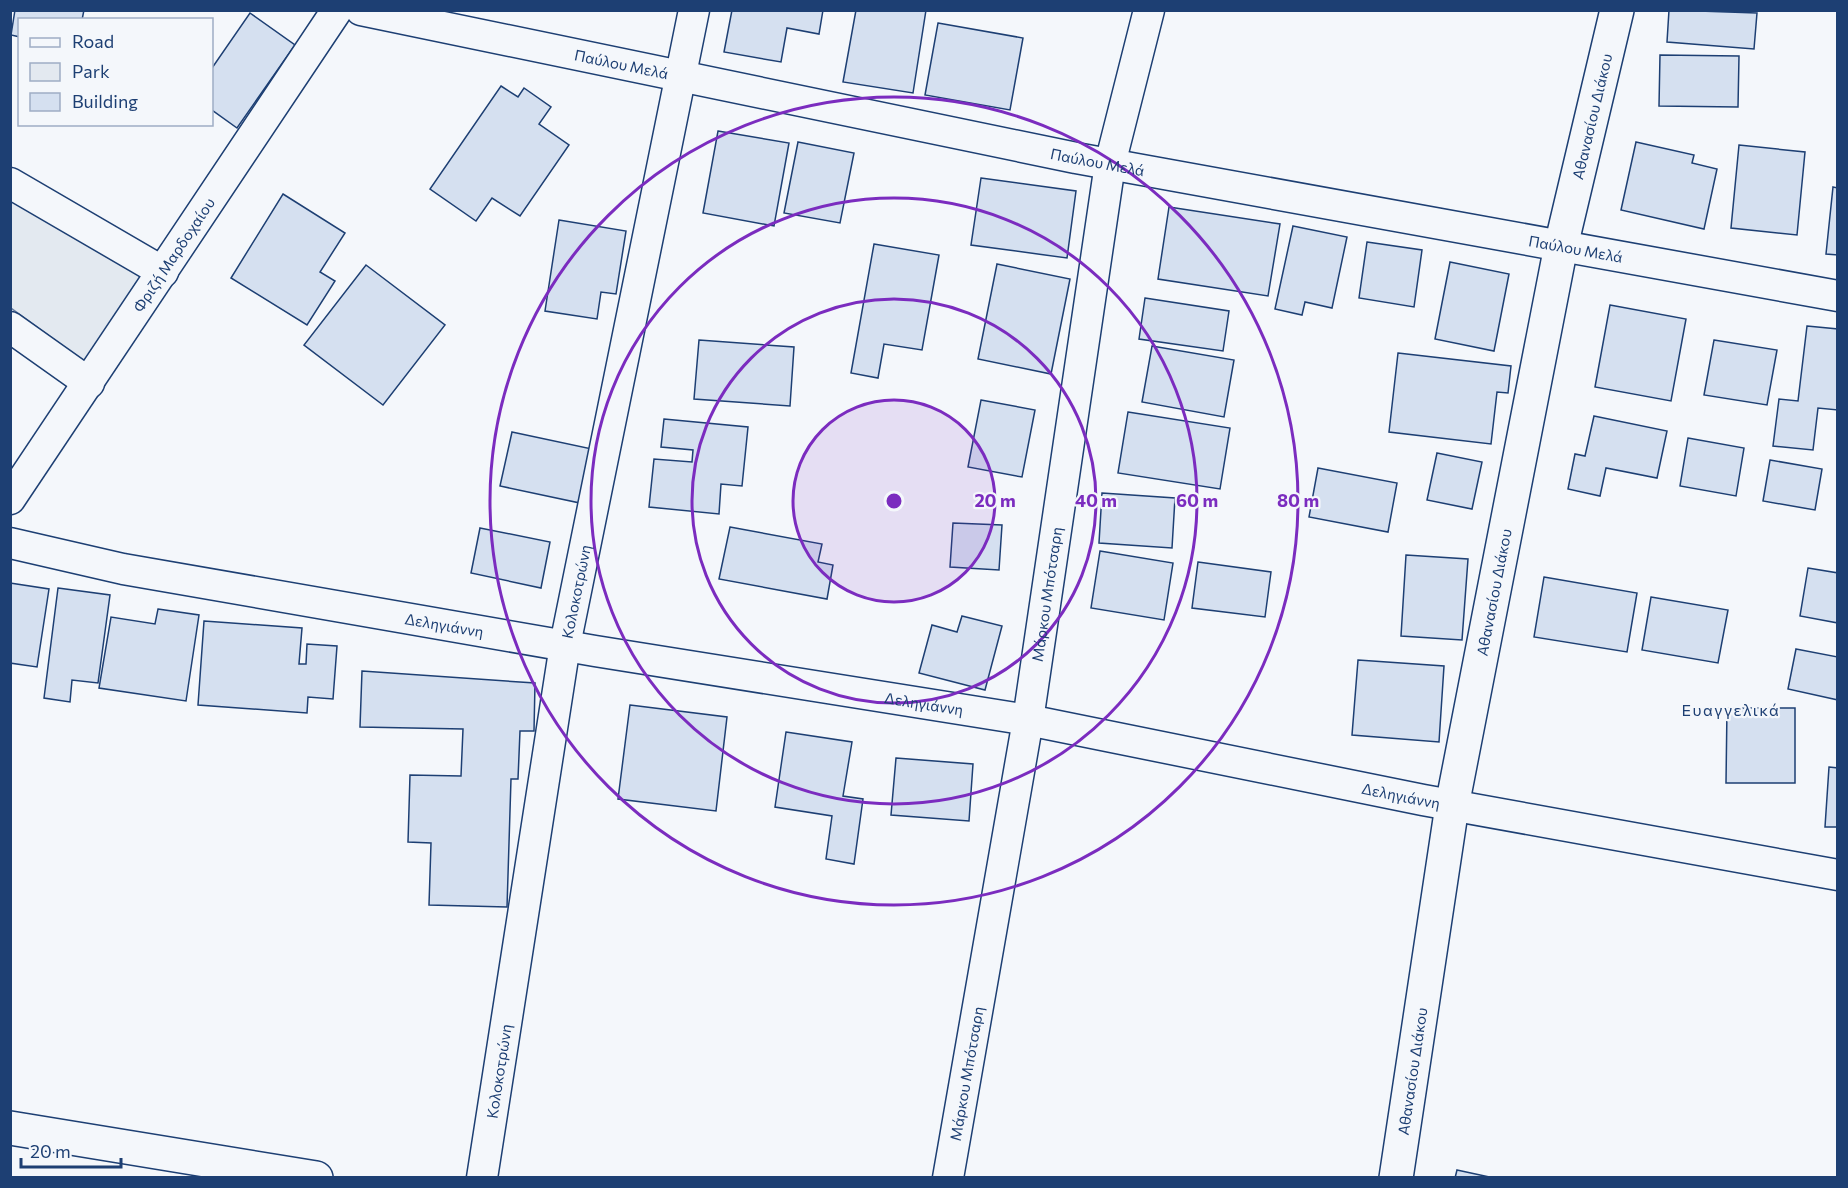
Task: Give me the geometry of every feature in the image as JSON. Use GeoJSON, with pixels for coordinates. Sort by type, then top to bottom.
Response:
{"type":"FeatureCollection","features":[{"type":"Feature","properties":{"kind":"street","name":"Φριζή Μαρδοχαίου"},"geometry":{"type":"LineString","coordinates":[[10,499],[337,10]]}},
{"type":"Feature","properties":{"kind":"street","name":"Παύλου Μελά"},"geometry":{"type":"LineString","coordinates":[[361,10],[1110,164],[1838,296]]}},
{"type":"Feature","properties":{"kind":"street","name":"Κολοκοτρώνη"},"geometry":{"type":"LineString","coordinates":[[482,1178],[565,645],[694,10]]}},
{"type":"Feature","properties":{"kind":"street","name":"Μάρκου Μπότσαρη"},"geometry":{"type":"LineString","coordinates":[[948,1178],[1028,720],[1110,164],[1149,10]]}},
{"type":"Feature","properties":{"kind":"street","name":"Αθανασίου Διάκου"},"geometry":{"type":"LineString","coordinates":[[1396,1178],[1452,806],[1561,246],[1617,10]]}},
{"type":"Feature","properties":{"kind":"street"},"geometry":{"type":"LineString","coordinates":[[10,183],[163,272]]}},
{"type":"Feature","properties":{"kind":"street"},"geometry":{"type":"LineString","coordinates":[[10,327],[88,382]]}},
{"type":"Feature","properties":{"kind":"street","name":"Δεληγιάννη"},"geometry":{"type":"LineString","coordinates":[[10,543],[123,569],[565,645],[1028,720],[1452,806],[1838,875]]}},
{"type":"Feature","properties":{"kind":"street"},"geometry":{"type":"LineString","coordinates":[[10,1128],[316,1178]]}},
{"type":"Feature","properties":{"kind":"green space"},"geometry":{"type":"Polygon","coordinates":[[[11,195],[142,274],[85,362],[11,308],[11,195]]]}},
{"type":"Feature","properties":{"kind":"building"},"geometry":{"type":"Polygon","coordinates":[[[15,10],[84,10],[82,18],[18,18],[18,37],[11,35],[15,10]]]}},
{"type":"Feature","properties":{"kind":"building"},"geometry":{"type":"Polygon","coordinates":[[[732,10],[823,10],[819,34],[787,28],[781,62],[724,52],[732,10]]]}},
{"type":"Feature","properties":{"kind":"building"},"geometry":{"type":"Polygon","coordinates":[[[856,10],[926,10],[913,93],[843,82],[856,10]]]}},
{"type":"Feature","properties":{"kind":"building"},"geometry":{"type":"Polygon","coordinates":[[[1669,10],[1757,13],[1754,49],[1667,42],[1669,10]]]}},
{"type":"Feature","properties":{"kind":"building"},"geometry":{"type":"Polygon","coordinates":[[[250,13],[295,45],[237,128],[213,111],[213,67],[250,13]]]}},
{"type":"Feature","properties":{"kind":"building"},"geometry":{"type":"Polygon","coordinates":[[[938,23],[1023,38],[1010,110],[925,95],[938,23]]]}},
{"type":"Feature","properties":{"kind":"building"},"geometry":{"type":"Polygon","coordinates":[[[1660,55],[1739,56],[1738,107],[1659,106],[1660,55]]]}},
{"type":"Feature","properties":{"kind":"building"},"geometry":{"type":"Polygon","coordinates":[[[501,86],[518,97],[524,88],[551,107],[539,124],[569,145],[520,216],[492,198],[476,221],[430,189],[501,86]]]}},
{"type":"Feature","properties":{"kind":"building"},"geometry":{"type":"Polygon","coordinates":[[[718,131],[789,143],[774,226],[703,213],[718,131]]]}},
{"type":"Feature","properties":{"kind":"building"},"geometry":{"type":"Polygon","coordinates":[[[798,142],[854,153],[840,223],[784,213],[798,142]]]}},
{"type":"Feature","properties":{"kind":"building"},"geometry":{"type":"Polygon","coordinates":[[[1636,142],[1694,155],[1692,163],[1717,169],[1704,229],[1621,210],[1636,142]]]}},
{"type":"Feature","properties":{"kind":"building"},"geometry":{"type":"Polygon","coordinates":[[[1739,145],[1805,152],[1797,235],[1731,228],[1739,145]]]}},
{"type":"Feature","properties":{"kind":"building"},"geometry":{"type":"Polygon","coordinates":[[[981,178],[1076,191],[1067,258],[971,245],[981,178]]]}},
{"type":"Feature","properties":{"kind":"building"},"geometry":{"type":"Polygon","coordinates":[[[1833,187],[1838,188],[1838,255],[1826,254],[1833,187]]]}},
{"type":"Feature","properties":{"kind":"building"},"geometry":{"type":"Polygon","coordinates":[[[283,194],[345,233],[320,272],[335,281],[307,325],[231,278],[283,194]]]}},
{"type":"Feature","properties":{"kind":"building"},"geometry":{"type":"Polygon","coordinates":[[[1169,207],[1280,224],[1268,296],[1158,279],[1169,207]]]}},
{"type":"Feature","properties":{"kind":"building"},"geometry":{"type":"Polygon","coordinates":[[[559,220],[626,231],[616,294],[601,292],[597,319],[545,311],[559,220]]]}},
{"type":"Feature","properties":{"kind":"building"},"geometry":{"type":"Polygon","coordinates":[[[1293,226],[1347,237],[1332,308],[1305,302],[1302,315],[1275,309],[1293,226]]]}},
{"type":"Feature","properties":{"kind":"building"},"geometry":{"type":"Polygon","coordinates":[[[1367,242],[1422,250],[1414,307],[1359,298],[1367,242]]]}},
{"type":"Feature","properties":{"kind":"building"},"geometry":{"type":"Polygon","coordinates":[[[874,244],[939,255],[922,350],[884,344],[878,378],[851,373],[874,244]]]}},
{"type":"Feature","properties":{"kind":"building"},"geometry":{"type":"Polygon","coordinates":[[[1450,262],[1509,274],[1494,351],[1435,339],[1450,262]]]}},
{"type":"Feature","properties":{"kind":"building"},"geometry":{"type":"Polygon","coordinates":[[[997,264],[1070,279],[1051,374],[978,359],[997,264]]]}},
{"type":"Feature","properties":{"kind":"building"},"geometry":{"type":"Polygon","coordinates":[[[366,265],[445,325],[383,405],[304,345],[366,265]]]}},
{"type":"Feature","properties":{"kind":"building"},"geometry":{"type":"Polygon","coordinates":[[[1145,298],[1229,311],[1223,351],[1139,339],[1145,298]]]}},
{"type":"Feature","properties":{"kind":"building"},"geometry":{"type":"Polygon","coordinates":[[[1610,305],[1686,319],[1671,401],[1595,387],[1610,305]]]}},
{"type":"Feature","properties":{"kind":"building"},"geometry":{"type":"Polygon","coordinates":[[[1807,326],[1838,329],[1838,410],[1818,408],[1813,450],[1773,446],[1779,399],[1798,401],[1807,326]]]}},
{"type":"Feature","properties":{"kind":"building"},"geometry":{"type":"Polygon","coordinates":[[[699,340],[794,347],[790,406],[694,399],[699,340]]]}},
{"type":"Feature","properties":{"kind":"building"},"geometry":{"type":"Polygon","coordinates":[[[1714,340],[1777,350],[1767,405],[1704,395],[1714,340]]]}},
{"type":"Feature","properties":{"kind":"building"},"geometry":{"type":"Polygon","coordinates":[[[1152,346],[1234,360],[1224,417],[1142,402],[1152,346]]]}},
{"type":"Feature","properties":{"kind":"building"},"geometry":{"type":"Polygon","coordinates":[[[1398,353],[1511,366],[1508,393],[1497,392],[1491,444],[1389,432],[1398,353]]]}},
{"type":"Feature","properties":{"kind":"building"},"geometry":{"type":"Polygon","coordinates":[[[981,400],[1035,410],[1022,477],[968,467],[981,400]]]}},
{"type":"Feature","properties":{"kind":"building"},"geometry":{"type":"Polygon","coordinates":[[[1128,412],[1230,428],[1220,489],[1118,473],[1128,412]]]}},
{"type":"Feature","properties":{"kind":"building"},"geometry":{"type":"Polygon","coordinates":[[[1594,416],[1667,431],[1657,478],[1606,468],[1600,496],[1568,489],[1575,454],[1585,456],[1594,416]]]}},
{"type":"Feature","properties":{"kind":"building"},"geometry":{"type":"Polygon","coordinates":[[[664,419],[748,427],[742,486],[721,484],[719,514],[649,507],[654,459],[692,462],[693,450],[661,447],[664,419]]]}},
{"type":"Feature","properties":{"kind":"building"},"geometry":{"type":"Polygon","coordinates":[[[512,432],[592,449],[580,503],[500,486],[512,432]]]}},
{"type":"Feature","properties":{"kind":"building"},"geometry":{"type":"Polygon","coordinates":[[[1688,438],[1744,448],[1736,496],[1680,486],[1688,438]]]}},
{"type":"Feature","properties":{"kind":"building"},"geometry":{"type":"Polygon","coordinates":[[[1437,453],[1482,462],[1472,509],[1427,500],[1437,453]]]}},
{"type":"Feature","properties":{"kind":"building"},"geometry":{"type":"Polygon","coordinates":[[[1770,460],[1822,469],[1815,510],[1763,501],[1770,460]]]}},
{"type":"Feature","properties":{"kind":"building"},"geometry":{"type":"Polygon","coordinates":[[[1318,468],[1397,483],[1388,532],[1309,517],[1318,468]]]}},
{"type":"Feature","properties":{"kind":"building"},"geometry":{"type":"Polygon","coordinates":[[[1102,493],[1175,498],[1172,548],[1099,543],[1102,493]]]}},
{"type":"Feature","properties":{"kind":"building"},"geometry":{"type":"Polygon","coordinates":[[[953,523],[1002,525],[999,570],[950,567],[953,523]]]}},
{"type":"Feature","properties":{"kind":"building"},"geometry":{"type":"Polygon","coordinates":[[[730,527],[822,544],[818,562],[833,565],[827,599],[719,579],[730,527]]]}},
{"type":"Feature","properties":{"kind":"building"},"geometry":{"type":"Polygon","coordinates":[[[480,528],[550,542],[541,588],[471,573],[480,528]]]}},
{"type":"Feature","properties":{"kind":"building"},"geometry":{"type":"Polygon","coordinates":[[[1100,551],[1173,563],[1164,620],[1091,608],[1100,551]]]}},
{"type":"Feature","properties":{"kind":"building"},"geometry":{"type":"Polygon","coordinates":[[[1406,555],[1468,559],[1462,640],[1401,636],[1406,555]]]}},
{"type":"Feature","properties":{"kind":"building"},"geometry":{"type":"Polygon","coordinates":[[[1198,562],[1271,572],[1265,617],[1192,608],[1198,562]]]}},
{"type":"Feature","properties":{"kind":"building"},"geometry":{"type":"Polygon","coordinates":[[[1808,568],[1838,573],[1838,623],[1800,616],[1808,568]]]}},
{"type":"Feature","properties":{"kind":"building"},"geometry":{"type":"Polygon","coordinates":[[[1544,577],[1637,593],[1627,652],[1534,637],[1544,577]]]}},
{"type":"Feature","properties":{"kind":"building"},"geometry":{"type":"Polygon","coordinates":[[[10,583],[49,589],[37,667],[10,663],[10,583]]]}},
{"type":"Feature","properties":{"kind":"building"},"geometry":{"type":"Polygon","coordinates":[[[58,588],[110,595],[98,683],[72,680],[70,702],[44,698],[58,588]]]}},
{"type":"Feature","properties":{"kind":"building"},"geometry":{"type":"Polygon","coordinates":[[[1651,597],[1728,610],[1718,663],[1642,650],[1651,597]]]}},
{"type":"Feature","properties":{"kind":"building"},"geometry":{"type":"Polygon","coordinates":[[[158,609],[199,615],[186,701],[99,688],[111,617],[155,624],[158,609]]]}},
{"type":"Feature","properties":{"kind":"building"},"geometry":{"type":"Polygon","coordinates":[[[962,616],[1002,626],[985,690],[919,673],[932,625],[957,632],[962,616]]]}},
{"type":"Feature","properties":{"kind":"building"},"geometry":{"type":"Polygon","coordinates":[[[204,621],[302,628],[299,664],[306,664],[307,644],[337,646],[333,699],[308,697],[307,713],[198,705],[204,621]]]}},
{"type":"Feature","properties":{"kind":"building"},"geometry":{"type":"Polygon","coordinates":[[[1796,649],[1838,657],[1838,700],[1788,689],[1796,649]]]}},
{"type":"Feature","properties":{"kind":"building"},"geometry":{"type":"Polygon","coordinates":[[[1358,660],[1444,666],[1439,742],[1352,735],[1358,660]]]}},
{"type":"Feature","properties":{"kind":"building"},"geometry":{"type":"Polygon","coordinates":[[[362,671],[535,683],[534,731],[520,731],[518,779],[511,779],[507,907],[429,905],[431,843],[408,842],[410,775],[461,776],[463,729],[360,727],[362,671]]]}},
{"type":"Feature","properties":{"kind":"building"},"geometry":{"type":"Polygon","coordinates":[[[630,705],[727,717],[716,811],[618,799],[630,705]]]}},
{"type":"Feature","properties":{"kind":"building"},"geometry":{"type":"Polygon","coordinates":[[[1727,708],[1795,708],[1795,783],[1726,783],[1727,708]]]}},
{"type":"Feature","properties":{"kind":"building"},"geometry":{"type":"Polygon","coordinates":[[[786,732],[852,742],[843,796],[863,799],[854,864],[826,859],[832,816],[775,807],[786,732]]]}},
{"type":"Feature","properties":{"kind":"building"},"geometry":{"type":"Polygon","coordinates":[[[896,758],[973,764],[969,821],[891,815],[896,758]]]}},
{"type":"Feature","properties":{"kind":"building"},"geometry":{"type":"Polygon","coordinates":[[[1829,767],[1838,768],[1838,827],[1825,827],[1829,767]]]}},
{"type":"Feature","properties":{"kind":"building"},"geometry":{"type":"Polygon","coordinates":[[[1457,1170],[1494,1178],[1455,1178],[1457,1170]]]}},
{"type":"Feature","properties":{"kind":"district","name":"Ευαγγελικά"},"geometry":{"type":"Point","coordinates":[1731,709]}}]}
